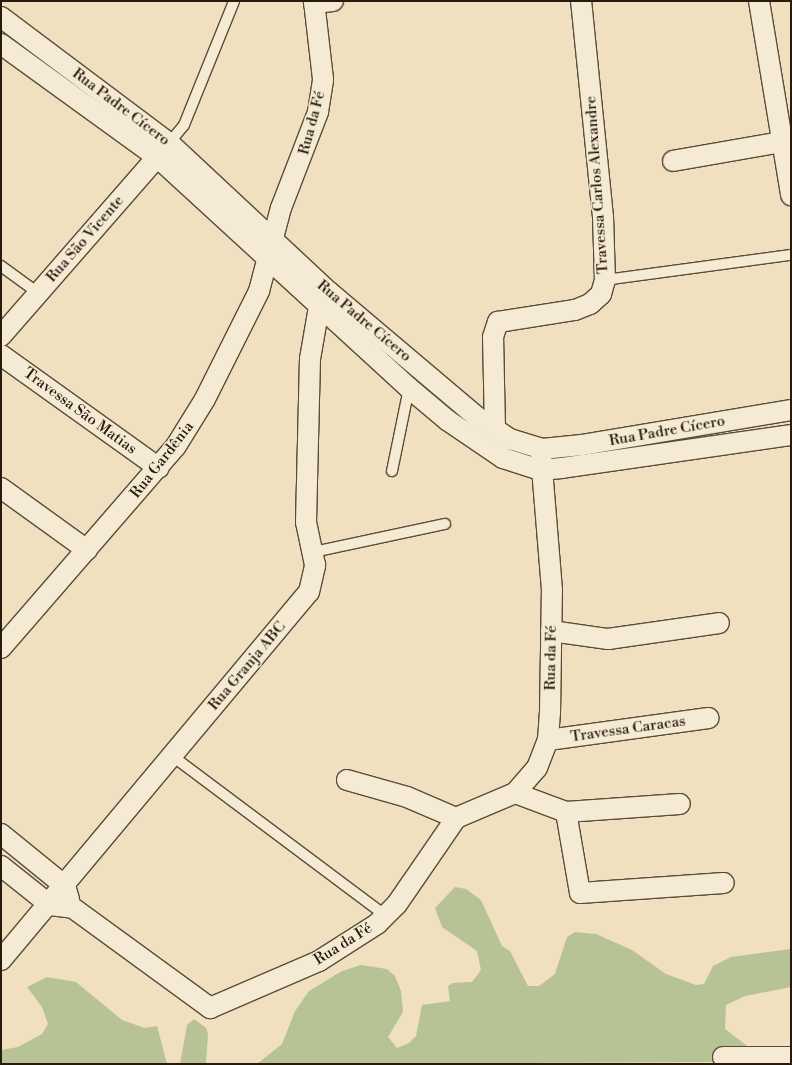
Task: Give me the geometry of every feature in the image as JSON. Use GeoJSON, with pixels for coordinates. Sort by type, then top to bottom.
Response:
{"type":"FeatureCollection","features":[{"type":"Feature","properties":{"kind":"street","name":"Travessa Carlos Alexandre"},"geometry":{"type":"LineString","coordinates":[[495,430],[493,337],[498,322],[575,310],[590,304],[601,294],[605,280],[603,217],[581,1]]}},
{"type":"Feature","properties":{"kind":"street"},"geometry":{"type":"LineString","coordinates":[[759,1],[786,154],[791,195]]}},
{"type":"Feature","properties":{"kind":"street","name":"Rua da Fé"},"geometry":{"type":"LineString","coordinates":[[268,249],[318,112],[323,79],[321,2]]}},
{"type":"Feature","properties":{"kind":"street","name":"Rua Padre Cícero"},"geometry":{"type":"LineString","coordinates":[[1,18],[163,150],[268,249],[495,430],[542,449],[582,446],[791,410]]}},
{"type":"Feature","properties":{"kind":"street","name":"Rua Padre Cícero"},"geometry":{"type":"LineString","coordinates":[[1,44],[163,150]]}},
{"type":"Feature","properties":{"kind":"street","name":"Rua São Vicente"},"geometry":{"type":"LineString","coordinates":[[1,336],[163,150]]}},
{"type":"Feature","properties":{"kind":"street"},"geometry":{"type":"LineString","coordinates":[[673,161],[786,154]]}},
{"type":"Feature","properties":{"kind":"street","name":"Rua Padre Cícero"},"geometry":{"type":"LineString","coordinates":[[268,249],[319,307],[409,388],[485,447],[503,458],[540,470],[791,435]]}},
{"type":"Feature","properties":{"kind":"street","name":"Rua Gardênia"},"geometry":{"type":"LineString","coordinates":[[1,648],[158,468],[206,399],[259,291],[268,249]]}},
{"type":"Feature","properties":{"kind":"street","name":"Rua Granja ABC"},"geometry":{"type":"LineString","coordinates":[[1,960],[50,905],[171,755],[309,592],[314,576],[313,552],[306,516],[310,359],[319,307]]}},
{"type":"Feature","properties":{"kind":"street","name":"Travessa São Matias"},"geometry":{"type":"LineString","coordinates":[[1,355],[158,468]]}},
{"type":"Feature","properties":{"kind":"street","name":"Rua da Fé"},"geometry":{"type":"LineString","coordinates":[[73,908],[210,1008],[318,961],[356,940],[386,916],[456,818],[515,793],[537,768],[548,740],[551,631],[548,529],[540,470],[542,449]]}},
{"type":"Feature","properties":{"kind":"street"},"geometry":{"type":"LineString","coordinates":[[1,488],[87,550]]}},
{"type":"Feature","properties":{"kind":"street"},"geometry":{"type":"LineString","coordinates":[[551,631],[608,639],[720,623]]}},
{"type":"Feature","properties":{"kind":"street","name":"Travessa Caracas"},"geometry":{"type":"LineString","coordinates":[[548,740],[708,718]]}},
{"type":"Feature","properties":{"kind":"street"},"geometry":{"type":"LineString","coordinates":[[347,780],[406,797],[456,818]]}},
{"type":"Feature","properties":{"kind":"street"},"geometry":{"type":"LineString","coordinates":[[515,793],[566,812],[680,804]]}},
{"type":"Feature","properties":{"kind":"street"},"geometry":{"type":"LineString","coordinates":[[566,812],[576,887],[582,894],[724,883]]}},
{"type":"Feature","properties":{"kind":"street"},"geometry":{"type":"LineString","coordinates":[[1,834],[65,886],[73,908],[50,905],[1,866]]}},
{"type":"Feature","properties":{"kind":"street"},"geometry":{"type":"LineString","coordinates":[[723,1057],[791,1057]]}},
{"type":"Feature","properties":{"kind":"lane"},"geometry":{"type":"LineString","coordinates":[[163,150],[184,125],[234,1]]}},
{"type":"Feature","properties":{"kind":"lane"},"geometry":{"type":"LineString","coordinates":[[605,280],[791,255]]}},
{"type":"Feature","properties":{"kind":"lane"},"geometry":{"type":"LineString","coordinates":[[1,266],[38,293]]}},
{"type":"Feature","properties":{"kind":"lane"},"geometry":{"type":"LineString","coordinates":[[392,471],[409,388]]}},
{"type":"Feature","properties":{"kind":"lane"},"geometry":{"type":"LineString","coordinates":[[313,552],[445,524]]}},
{"type":"Feature","properties":{"kind":"lane"},"geometry":{"type":"LineString","coordinates":[[171,755],[386,916]]}},
{"type":"Feature","properties":{"kind":"green space"},"geometry":{"type":"Polygon","coordinates":[[[455,887],[466,889],[481,900],[502,946],[510,951],[528,986],[539,986],[555,974],[567,937],[575,932],[596,934],[632,950],[666,974],[696,985],[704,984],[713,966],[731,957],[791,949],[791,987],[745,996],[726,1005],[725,1029],[750,1048],[716,1062],[257,1064],[282,1044],[295,1011],[309,991],[342,971],[361,965],[387,969],[395,976],[401,991],[403,1012],[388,1037],[397,1048],[409,1043],[416,1036],[422,1005],[450,1001],[448,986],[453,983],[472,982],[481,970],[477,951],[442,927],[435,908],[455,887]]]}},
{"type":"Feature","properties":{"kind":"green space"},"geometry":{"type":"Polygon","coordinates":[[[47,977],[76,982],[122,1020],[145,1028],[157,1026],[167,1064],[1,1064],[1,1050],[18,1047],[42,1034],[48,1024],[42,1007],[27,987],[47,977]]]}},
{"type":"Feature","properties":{"kind":"green space"},"geometry":{"type":"Polygon","coordinates":[[[194,1019],[206,1028],[208,1034],[206,1064],[180,1064],[187,1025],[194,1019]]]}}]}
